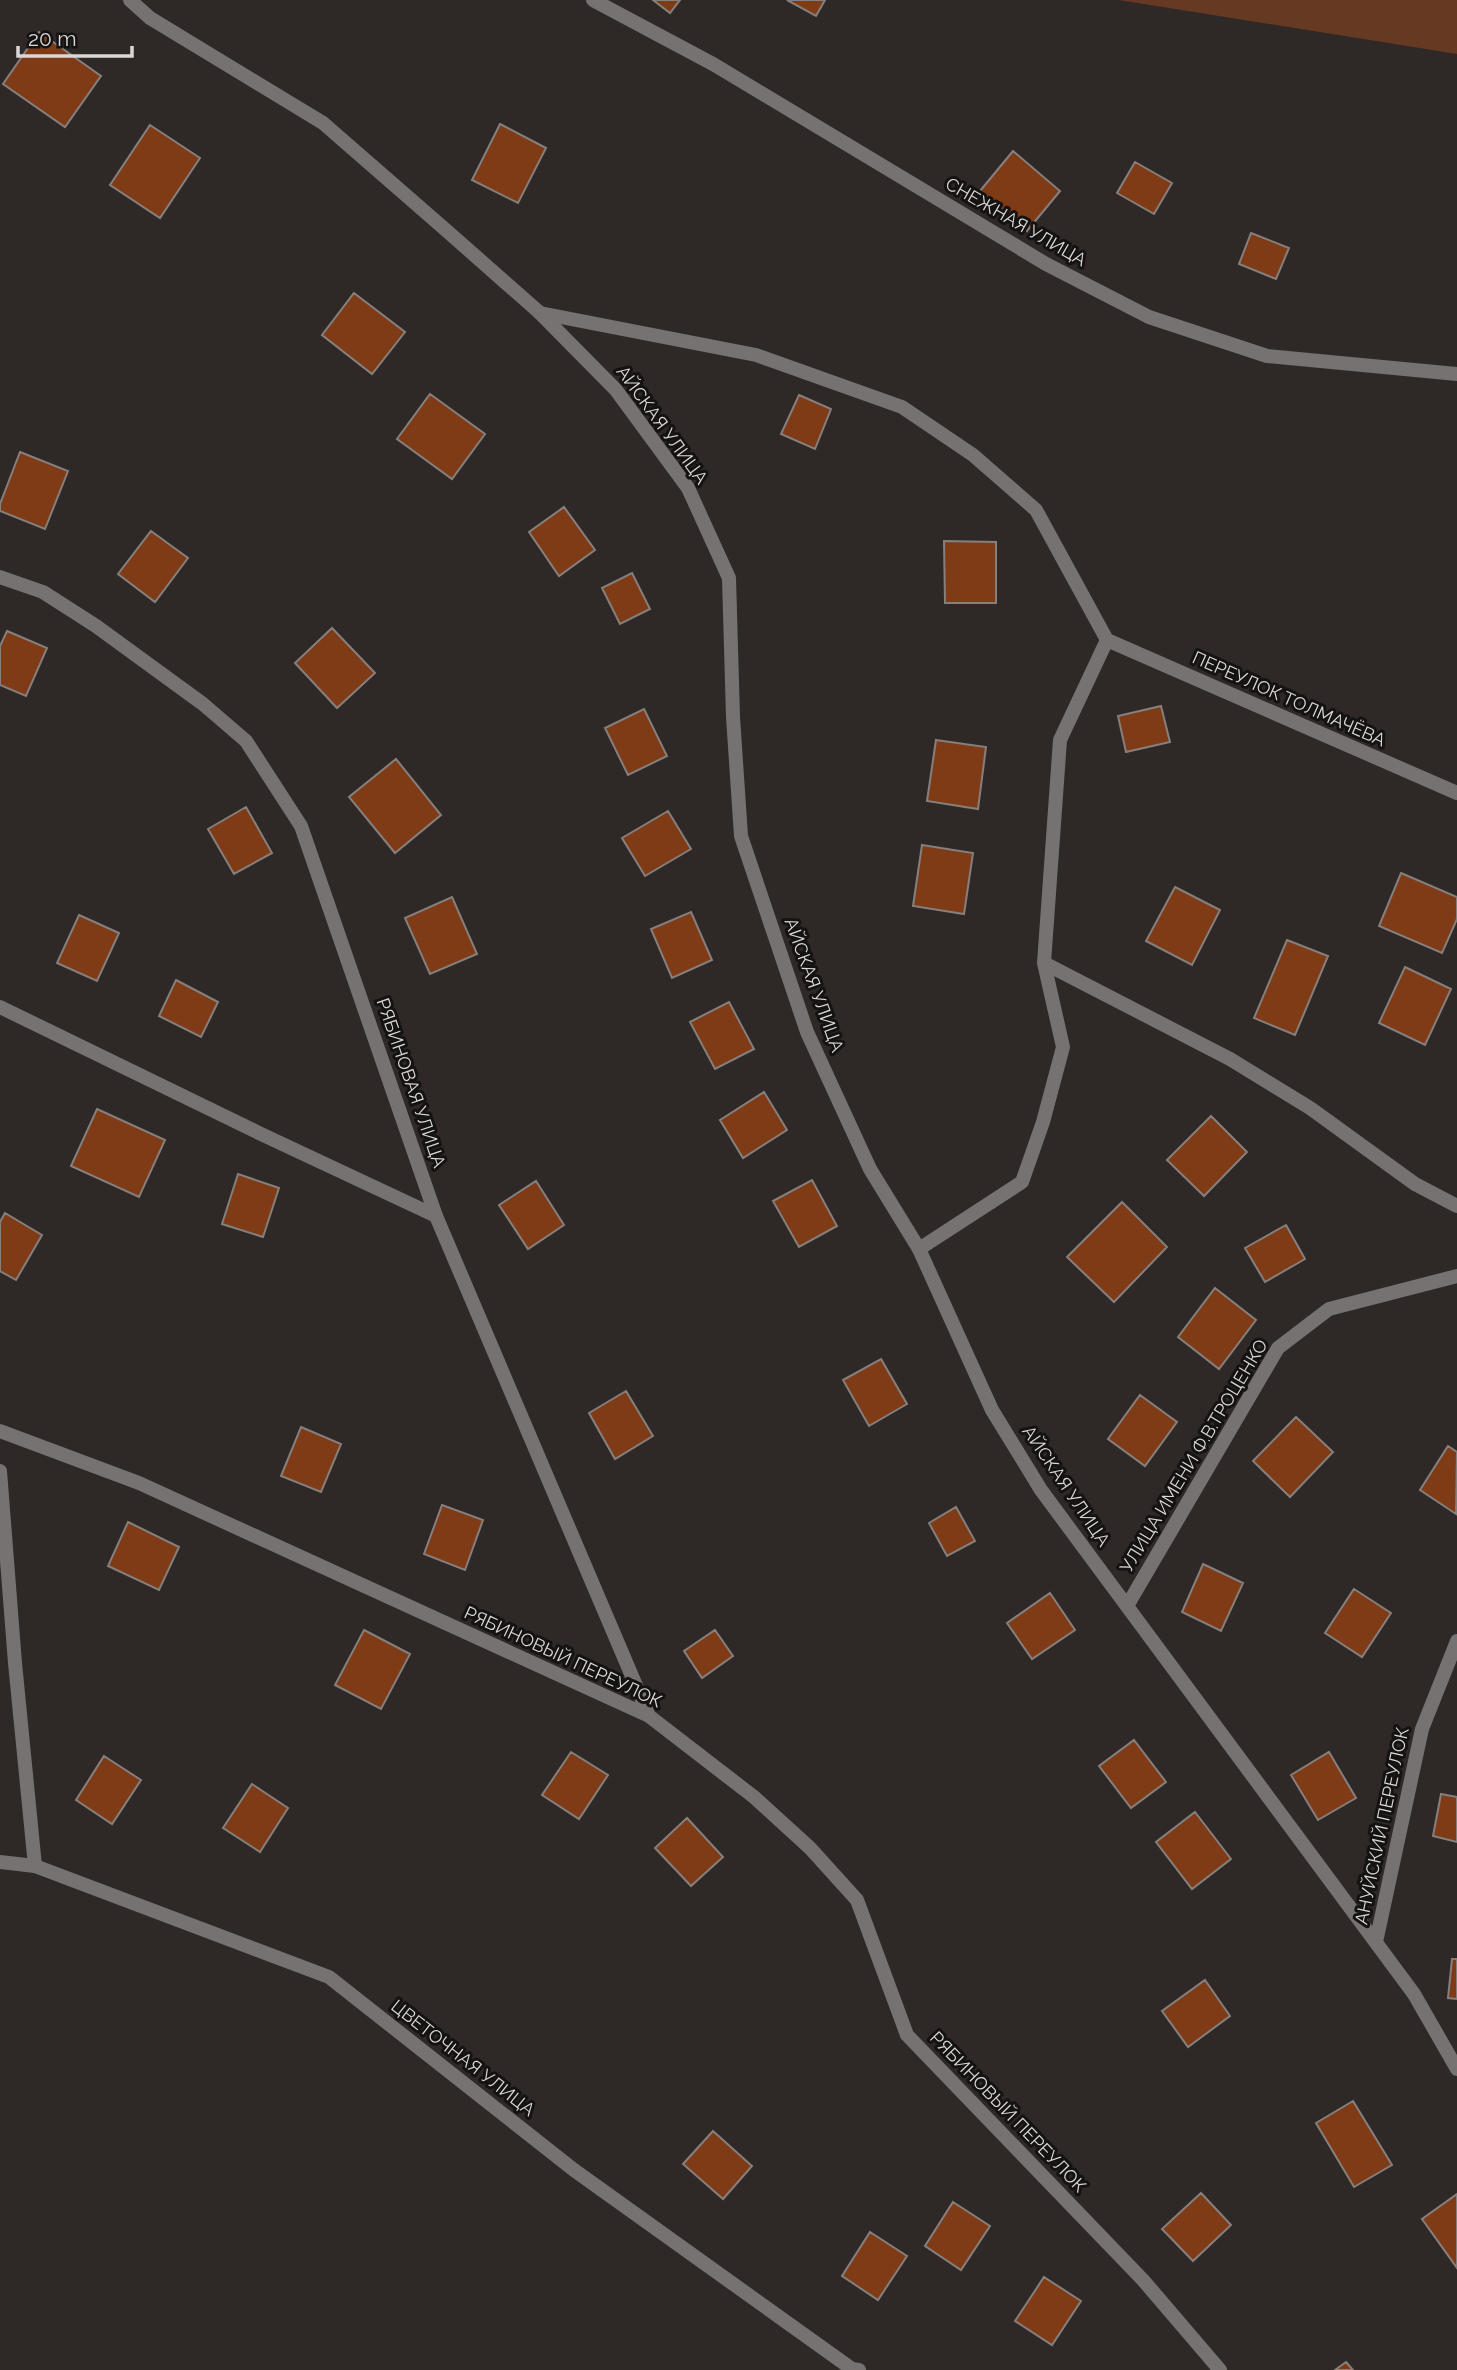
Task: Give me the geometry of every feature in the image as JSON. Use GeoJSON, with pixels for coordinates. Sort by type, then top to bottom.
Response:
{"type":"FeatureCollection","features":[{"type":"Feature","properties":{"kind":"street","name":"АЙСКАЯ УЛИЦА"},"geometry":{"type":"LineString","coordinates":[[130,0],[150,18],[323,123],[540,313],[617,390],[688,488],[729,578],[733,717],[741,835],[807,1032],[870,1169],[919,1250],[992,1410],[1041,1490],[1414,1994],[1457,2069]]}},
{"type":"Feature","properties":{"kind":"street","name":"СНЕЖНАЯ УЛИЦА"},"geometry":{"type":"LineString","coordinates":[[593,0],[713,64],[1046,264],[1149,317],[1268,356],[1457,374]]}},
{"type":"Feature","properties":{"kind":"street"},"geometry":{"type":"LineString","coordinates":[[540,313],[756,355],[902,407],[973,455],[1035,510],[1107,640],[1060,740],[1044,963],[1062,1047],[1043,1122],[1022,1182],[919,1250]]}},
{"type":"Feature","properties":{"kind":"street","name":"РЯБИНОВАЯ УЛИЦА"},"geometry":{"type":"LineString","coordinates":[[0,578],[43,592],[96,626],[203,704],[246,741],[301,827],[436,1216],[649,1716]]}},
{"type":"Feature","properties":{"kind":"street","name":"ПЕРЕУЛОК ТОЛМАЧЁВА"},"geometry":{"type":"LineString","coordinates":[[1107,640],[1457,793]]}},
{"type":"Feature","properties":{"kind":"street"},"geometry":{"type":"LineString","coordinates":[[1044,963],[1230,1059],[1310,1108],[1415,1184],[1457,1206]]}},
{"type":"Feature","properties":{"kind":"street"},"geometry":{"type":"LineString","coordinates":[[0,1007],[436,1216]]}},
{"type":"Feature","properties":{"kind":"street","name":"УЛИЦА ИМЕНИ Ф.В.ТРОЦЕНКО"},"geometry":{"type":"LineString","coordinates":[[1127,1606],[1278,1348],[1329,1309],[1457,1276]]}},
{"type":"Feature","properties":{"kind":"street","name":"РЯБИНОВЫЙ ПЕРЕУЛОК"},"geometry":{"type":"LineString","coordinates":[[0,1431],[139,1483],[649,1716],[754,1797],[810,1848],[857,1900],[907,2035],[1143,2280],[1220,2370]]}},
{"type":"Feature","properties":{"kind":"street"},"geometry":{"type":"LineString","coordinates":[[0,1471],[35,1866]]}},
{"type":"Feature","properties":{"kind":"street","name":"АНУЙСКИЙ ПЕРЕУЛОК"},"geometry":{"type":"LineString","coordinates":[[1376,1942],[1422,1729],[1457,1641]]}},
{"type":"Feature","properties":{"kind":"street","name":"ЦВЕТОЧНАЯ УЛИЦА"},"geometry":{"type":"LineString","coordinates":[[0,1862],[35,1866],[329,1977],[574,2170],[852,2369],[859,2370]]}},
{"type":"Feature","properties":{"kind":"shaded area"},"geometry":{"type":"Polygon","coordinates":[[[1119,0],[1457,0],[1457,54],[1119,0]]]}},
{"type":"Feature","properties":{"kind":"building"},"geometry":{"type":"Polygon","coordinates":[[[653,0],[680,0],[670,13],[653,0]]]}},
{"type":"Feature","properties":{"kind":"building"},"geometry":{"type":"Polygon","coordinates":[[[787,0],[825,0],[816,16],[787,0]]]}},
{"type":"Feature","properties":{"kind":"building"},"geometry":{"type":"Polygon","coordinates":[[[39,32],[101,76],[65,127],[3,84],[39,32]]]}},
{"type":"Feature","properties":{"kind":"building"},"geometry":{"type":"Polygon","coordinates":[[[500,124],[546,148],[518,203],[472,180],[500,124]]]}},
{"type":"Feature","properties":{"kind":"building"},"geometry":{"type":"Polygon","coordinates":[[[150,125],[200,158],[160,218],[110,185],[150,125]]]}},
{"type":"Feature","properties":{"kind":"building"},"geometry":{"type":"Polygon","coordinates":[[[1013,151],[1060,191],[1027,231],[980,191],[1013,151]]]}},
{"type":"Feature","properties":{"kind":"building"},"geometry":{"type":"Polygon","coordinates":[[[1135,162],[1172,183],[1154,214],[1117,193],[1135,162]]]}},
{"type":"Feature","properties":{"kind":"building"},"geometry":{"type":"Polygon","coordinates":[[[1251,233],[1289,248],[1276,279],[1239,264],[1251,233]]]}},
{"type":"Feature","properties":{"kind":"building"},"geometry":{"type":"Polygon","coordinates":[[[354,293],[405,332],[372,374],[322,335],[354,293]]]}},
{"type":"Feature","properties":{"kind":"building"},"geometry":{"type":"Polygon","coordinates":[[[430,394],[485,434],[452,479],[397,439],[430,394]]]}},
{"type":"Feature","properties":{"kind":"building"},"geometry":{"type":"Polygon","coordinates":[[[799,395],[831,409],[815,449],[781,434],[799,395]]]}},
{"type":"Feature","properties":{"kind":"building"},"geometry":{"type":"Polygon","coordinates":[[[20,452],[68,471],[45,529],[0,511],[0,504],[20,452]]]}},
{"type":"Feature","properties":{"kind":"building"},"geometry":{"type":"Polygon","coordinates":[[[564,507],[595,550],[559,576],[529,532],[564,507]]]}},
{"type":"Feature","properties":{"kind":"building"},"geometry":{"type":"Polygon","coordinates":[[[151,531],[188,558],[155,602],[118,574],[151,531]]]}},
{"type":"Feature","properties":{"kind":"building"},"geometry":{"type":"Polygon","coordinates":[[[944,541],[996,542],[996,603],[945,603],[944,541]]]}},
{"type":"Feature","properties":{"kind":"building"},"geometry":{"type":"Polygon","coordinates":[[[632,573],[650,609],[620,624],[602,588],[632,573]]]}},
{"type":"Feature","properties":{"kind":"building"},"geometry":{"type":"Polygon","coordinates":[[[332,628],[375,673],[337,708],[295,663],[332,628]]]}},
{"type":"Feature","properties":{"kind":"building"},"geometry":{"type":"Polygon","coordinates":[[[7,631],[47,648],[26,696],[0,685],[0,646],[7,631]]]}},
{"type":"Feature","properties":{"kind":"building"},"geometry":{"type":"Polygon","coordinates":[[[1161,706],[1170,742],[1126,752],[1118,716],[1161,706]]]}},
{"type":"Feature","properties":{"kind":"building"},"geometry":{"type":"Polygon","coordinates":[[[644,709],[667,756],[628,775],[605,728],[644,709]]]}},
{"type":"Feature","properties":{"kind":"building"},"geometry":{"type":"Polygon","coordinates":[[[936,740],[986,747],[978,809],[927,801],[936,740]]]}},
{"type":"Feature","properties":{"kind":"building"},"geometry":{"type":"Polygon","coordinates":[[[396,759],[441,815],[395,853],[349,797],[396,759]]]}},
{"type":"Feature","properties":{"kind":"building"},"geometry":{"type":"Polygon","coordinates":[[[246,807],[272,853],[234,874],[208,829],[246,807]]]}},
{"type":"Feature","properties":{"kind":"building"},"geometry":{"type":"Polygon","coordinates":[[[668,811],[691,849],[645,876],[622,838],[668,811]]]}},
{"type":"Feature","properties":{"kind":"building"},"geometry":{"type":"Polygon","coordinates":[[[922,845],[973,853],[964,914],[913,906],[922,845]]]}},
{"type":"Feature","properties":{"kind":"building"},"geometry":{"type":"Polygon","coordinates":[[[1401,873],[1457,897],[1457,919],[1442,953],[1379,926],[1401,873]]]}},
{"type":"Feature","properties":{"kind":"building"},"geometry":{"type":"Polygon","coordinates":[[[1175,887],[1220,910],[1192,965],[1146,941],[1175,887]]]}},
{"type":"Feature","properties":{"kind":"building"},"geometry":{"type":"Polygon","coordinates":[[[452,897],[477,954],[430,974],[405,918],[452,897]]]}},
{"type":"Feature","properties":{"kind":"building"},"geometry":{"type":"Polygon","coordinates":[[[691,912],[712,960],[672,978],[651,929],[691,912]]]}},
{"type":"Feature","properties":{"kind":"building"},"geometry":{"type":"Polygon","coordinates":[[[79,915],[119,933],[97,981],[57,963],[79,915]]]}},
{"type":"Feature","properties":{"kind":"building"},"geometry":{"type":"Polygon","coordinates":[[[1287,940],[1328,956],[1295,1035],[1254,1018],[1287,940]]]}},
{"type":"Feature","properties":{"kind":"building"},"geometry":{"type":"Polygon","coordinates":[[[1405,967],[1451,989],[1425,1045],[1379,1023],[1405,967]]]}},
{"type":"Feature","properties":{"kind":"building"},"geometry":{"type":"Polygon","coordinates":[[[176,980],[218,1002],[201,1037],[159,1016],[176,980]]]}},
{"type":"Feature","properties":{"kind":"building"},"geometry":{"type":"Polygon","coordinates":[[[729,1002],[754,1049],[715,1069],[690,1022],[729,1002]]]}},
{"type":"Feature","properties":{"kind":"building"},"geometry":{"type":"Polygon","coordinates":[[[764,1092],[787,1130],[743,1158],[720,1120],[764,1092]]]}},
{"type":"Feature","properties":{"kind":"building"},"geometry":{"type":"Polygon","coordinates":[[[97,1109],[165,1140],[139,1197],[71,1166],[97,1109]]]}},
{"type":"Feature","properties":{"kind":"building"},"geometry":{"type":"Polygon","coordinates":[[[1211,1116],[1247,1152],[1204,1196],[1167,1160],[1211,1116]]]}},
{"type":"Feature","properties":{"kind":"building"},"geometry":{"type":"Polygon","coordinates":[[[238,1174],[279,1188],[263,1237],[222,1224],[238,1174]]]}},
{"type":"Feature","properties":{"kind":"building"},"geometry":{"type":"Polygon","coordinates":[[[812,1180],[837,1226],[799,1247],[773,1201],[812,1180]]]}},
{"type":"Feature","properties":{"kind":"building"},"geometry":{"type":"Polygon","coordinates":[[[536,1181],[564,1225],[528,1249],[499,1205],[536,1181]]]}},
{"type":"Feature","properties":{"kind":"building"},"geometry":{"type":"Polygon","coordinates":[[[1122,1202],[1167,1247],[1114,1302],[1067,1257],[1122,1202]]]}},
{"type":"Feature","properties":{"kind":"building"},"geometry":{"type":"Polygon","coordinates":[[[5,1213],[42,1235],[16,1280],[0,1271],[0,1222],[5,1213]]]}},
{"type":"Feature","properties":{"kind":"building"},"geometry":{"type":"Polygon","coordinates":[[[1286,1225],[1305,1259],[1265,1282],[1245,1248],[1286,1225]]]}},
{"type":"Feature","properties":{"kind":"building"},"geometry":{"type":"Polygon","coordinates":[[[1215,1288],[1256,1320],[1219,1369],[1178,1337],[1215,1288]]]}},
{"type":"Feature","properties":{"kind":"building"},"geometry":{"type":"Polygon","coordinates":[[[881,1359],[907,1404],[869,1426],[843,1380],[881,1359]]]}},
{"type":"Feature","properties":{"kind":"building"},"geometry":{"type":"Polygon","coordinates":[[[626,1391],[653,1436],[615,1459],[589,1413],[626,1391]]]}},
{"type":"Feature","properties":{"kind":"building"},"geometry":{"type":"Polygon","coordinates":[[[1140,1395],[1177,1422],[1145,1466],[1108,1439],[1140,1395]]]}},
{"type":"Feature","properties":{"kind":"building"},"geometry":{"type":"Polygon","coordinates":[[[1296,1417],[1333,1452],[1290,1497],[1253,1461],[1296,1417]]]}},
{"type":"Feature","properties":{"kind":"building"},"geometry":{"type":"Polygon","coordinates":[[[301,1427],[341,1444],[321,1492],[281,1476],[301,1427]]]}},
{"type":"Feature","properties":{"kind":"building"},"geometry":{"type":"Polygon","coordinates":[[[1448,1446],[1457,1452],[1456,1514],[1420,1490],[1448,1446]]]}},
{"type":"Feature","properties":{"kind":"building"},"geometry":{"type":"Polygon","coordinates":[[[442,1505],[483,1520],[465,1570],[424,1554],[442,1505]]]}},
{"type":"Feature","properties":{"kind":"building"},"geometry":{"type":"Polygon","coordinates":[[[956,1507],[975,1541],[947,1556],[929,1523],[956,1507]]]}},
{"type":"Feature","properties":{"kind":"building"},"geometry":{"type":"Polygon","coordinates":[[[128,1522],[179,1547],[159,1590],[108,1566],[128,1522]]]}},
{"type":"Feature","properties":{"kind":"building"},"geometry":{"type":"Polygon","coordinates":[[[1203,1564],[1243,1583],[1221,1631],[1182,1612],[1203,1564]]]}},
{"type":"Feature","properties":{"kind":"building"},"geometry":{"type":"Polygon","coordinates":[[[1354,1589],[1391,1613],[1362,1657],[1325,1633],[1354,1589]]]}},
{"type":"Feature","properties":{"kind":"building"},"geometry":{"type":"Polygon","coordinates":[[[1050,1593],[1075,1630],[1032,1659],[1007,1623],[1050,1593]]]}},
{"type":"Feature","properties":{"kind":"building"},"geometry":{"type":"Polygon","coordinates":[[[364,1630],[410,1654],[381,1709],[335,1685],[364,1630]]]}},
{"type":"Feature","properties":{"kind":"building"},"geometry":{"type":"Polygon","coordinates":[[[715,1630],[733,1656],[702,1678],[684,1651],[715,1630]]]}},
{"type":"Feature","properties":{"kind":"building"},"geometry":{"type":"Polygon","coordinates":[[[1134,1740],[1166,1782],[1131,1808],[1099,1766],[1134,1740]]]}},
{"type":"Feature","properties":{"kind":"building"},"geometry":{"type":"Polygon","coordinates":[[[571,1752],[608,1775],[579,1819],[542,1795],[571,1752]]]}},
{"type":"Feature","properties":{"kind":"building"},"geometry":{"type":"Polygon","coordinates":[[[1329,1752],[1356,1798],[1318,1820],[1291,1775],[1329,1752]]]}},
{"type":"Feature","properties":{"kind":"building"},"geometry":{"type":"Polygon","coordinates":[[[104,1756],[141,1780],[112,1824],[76,1800],[104,1756]]]}},
{"type":"Feature","properties":{"kind":"building"},"geometry":{"type":"Polygon","coordinates":[[[252,1784],[288,1808],[260,1852],[223,1828],[252,1784]]]}},
{"type":"Feature","properties":{"kind":"building"},"geometry":{"type":"Polygon","coordinates":[[[1441,1794],[1457,1797],[1457,1842],[1433,1836],[1441,1794]]]}},
{"type":"Feature","properties":{"kind":"building"},"geometry":{"type":"Polygon","coordinates":[[[1195,1812],[1231,1859],[1192,1889],[1156,1842],[1195,1812]]]}},
{"type":"Feature","properties":{"kind":"building"},"geometry":{"type":"Polygon","coordinates":[[[687,1818],[723,1857],[691,1886],[655,1848],[687,1818]]]}},
{"type":"Feature","properties":{"kind":"building"},"geometry":{"type":"Polygon","coordinates":[[[1452,1959],[1457,1959],[1457,1999],[1448,1998],[1452,1959]]]}},
{"type":"Feature","properties":{"kind":"building"},"geometry":{"type":"Polygon","coordinates":[[[1205,1980],[1230,2016],[1188,2047],[1162,2011],[1205,1980]]]}},
{"type":"Feature","properties":{"kind":"building"},"geometry":{"type":"Polygon","coordinates":[[[1353,2101],[1392,2165],[1354,2187],[1316,2123],[1353,2101]]]}},
{"type":"Feature","properties":{"kind":"building"},"geometry":{"type":"Polygon","coordinates":[[[713,2131],[752,2166],[723,2199],[683,2164],[713,2131]]]}},
{"type":"Feature","properties":{"kind":"building"},"geometry":{"type":"Polygon","coordinates":[[[1201,2193],[1231,2225],[1193,2261],[1162,2229],[1201,2193]]]}},
{"type":"Feature","properties":{"kind":"building"},"geometry":{"type":"Polygon","coordinates":[[[1457,2194],[1457,2268],[1422,2219],[1457,2194]]]}},
{"type":"Feature","properties":{"kind":"building"},"geometry":{"type":"Polygon","coordinates":[[[953,2202],[990,2226],[961,2270],[925,2246],[953,2202]]]}},
{"type":"Feature","properties":{"kind":"building"},"geometry":{"type":"Polygon","coordinates":[[[870,2232],[907,2256],[878,2300],[842,2276],[870,2232]]]}},
{"type":"Feature","properties":{"kind":"building"},"geometry":{"type":"Polygon","coordinates":[[[1044,2277],[1081,2301],[1052,2345],[1015,2321],[1044,2277]]]}},
{"type":"Feature","properties":{"kind":"building"},"geometry":{"type":"Polygon","coordinates":[[[1346,2362],[1353,2370],[1335,2370],[1346,2362]]]}}]}
